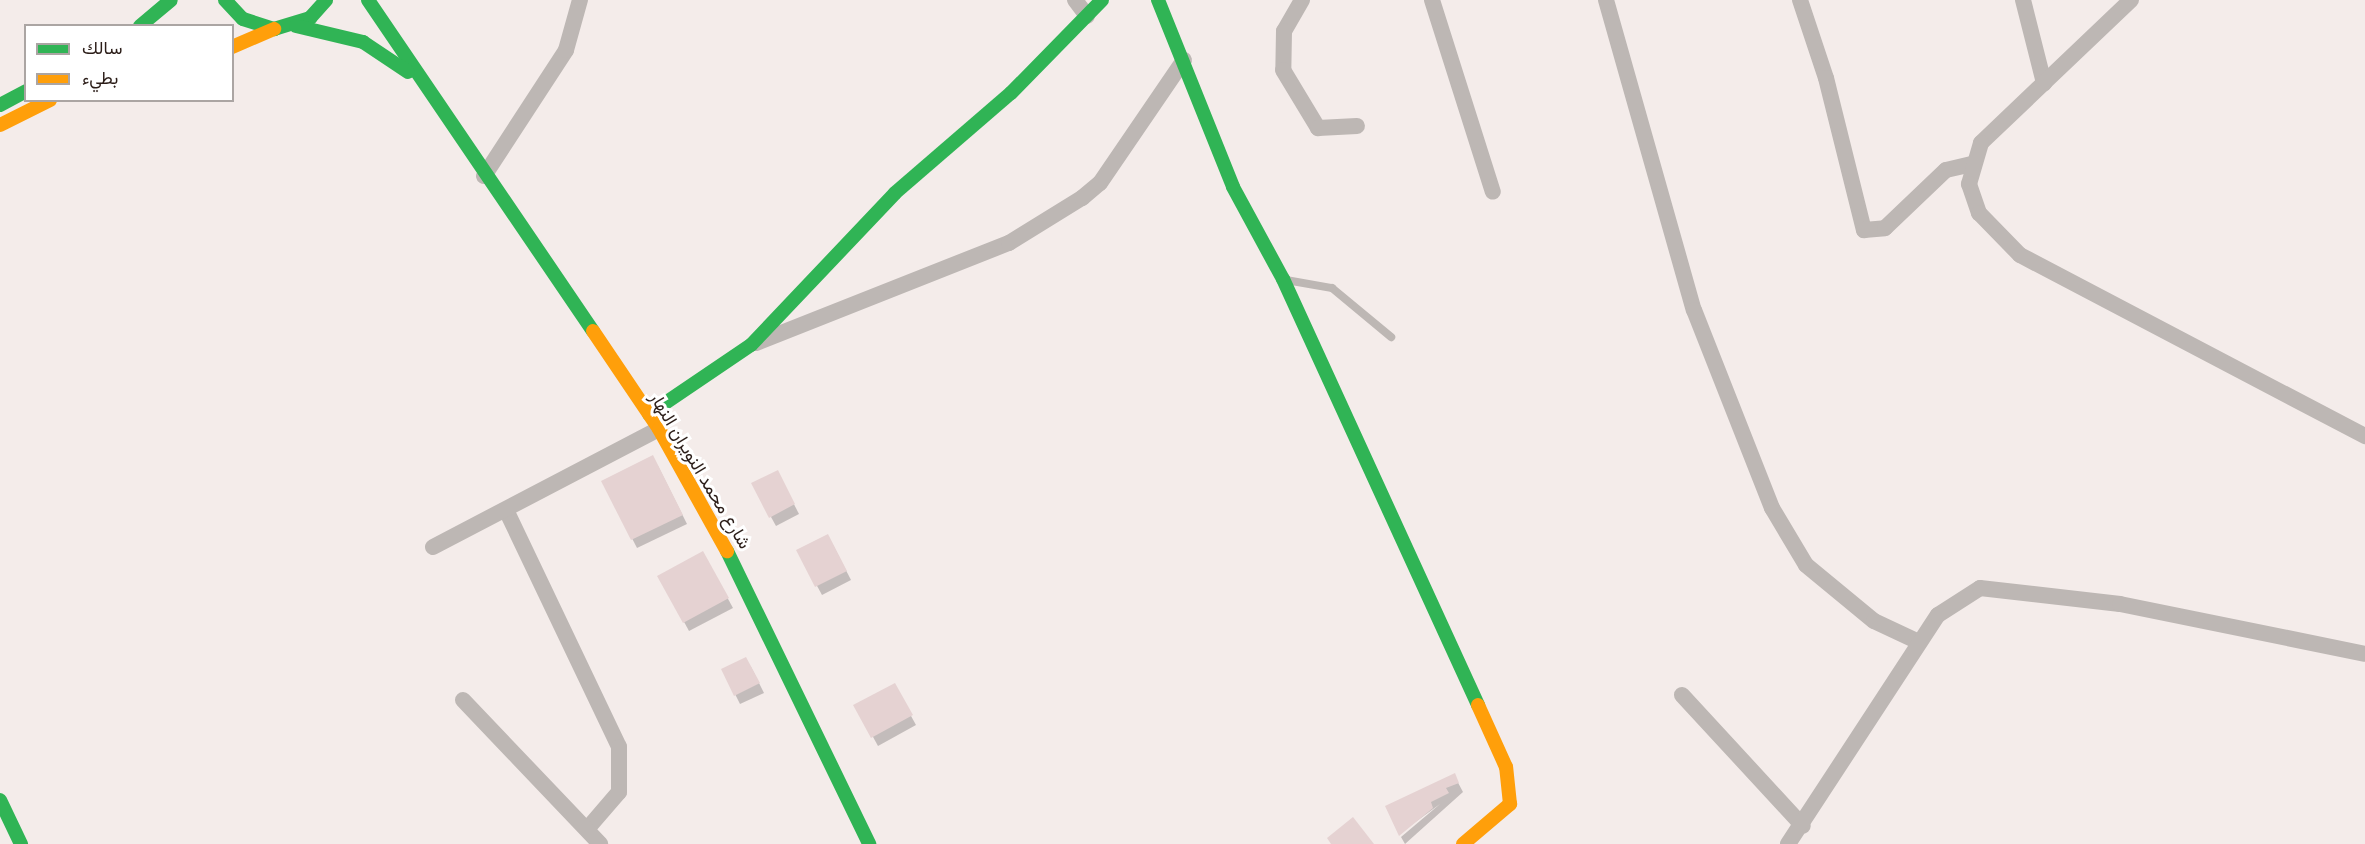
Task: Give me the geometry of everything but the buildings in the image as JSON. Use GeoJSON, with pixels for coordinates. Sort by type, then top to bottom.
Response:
{"type":"FeatureCollection","features":[{"type":"Feature","properties":{"kind":"street"},"geometry":{"type":"LineString","coordinates":[[142,24],[171,0]]}},
{"type":"Feature","properties":{"kind":"street"},"geometry":{"type":"LineString","coordinates":[[225,0],[243,20],[274,29]]}},
{"type":"Feature","properties":{"kind":"street"},"geometry":{"type":"LineString","coordinates":[[234,46],[274,29],[296,26],[326,0]]}},
{"type":"Feature","properties":{"kind":"street","name":"شارع محمد النويران النهار"},"geometry":{"type":"LineString","coordinates":[[368,0],[484,176],[659,429],[755,600],[869,844]]}},
{"type":"Feature","properties":{"kind":"street"},"geometry":{"type":"LineString","coordinates":[[484,176],[566,50],[580,0]]}},
{"type":"Feature","properties":{"kind":"street"},"geometry":{"type":"LineString","coordinates":[[1075,0],[1087,16]]}},
{"type":"Feature","properties":{"kind":"street"},"geometry":{"type":"LineString","coordinates":[[752,345],[895,193],[1011,93],[1102,0]]}},
{"type":"Feature","properties":{"kind":"street"},"geometry":{"type":"LineString","coordinates":[[1158,0],[1233,187],[1283,279],[1506,767],[1510,804],[1462,844]]}},
{"type":"Feature","properties":{"kind":"street"},"geometry":{"type":"LineString","coordinates":[[1302,0],[1284,31],[1283,70],[1318,128],[1357,126]]}},
{"type":"Feature","properties":{"kind":"street"},"geometry":{"type":"LineString","coordinates":[[1432,0],[1493,192]]}},
{"type":"Feature","properties":{"kind":"street"},"geometry":{"type":"LineString","coordinates":[[1606,0],[1694,310],[1772,508],[1806,566],[1874,621],[1919,642]]}},
{"type":"Feature","properties":{"kind":"street"},"geometry":{"type":"LineString","coordinates":[[1800,0],[1826,78],[1855,212],[1864,230],[1885,228],[1946,170],[1971,164]]}},
{"type":"Feature","properties":{"kind":"street"},"geometry":{"type":"LineString","coordinates":[[2023,0],[2044,83]]}},
{"type":"Feature","properties":{"kind":"street"},"geometry":{"type":"LineString","coordinates":[[2131,0],[1981,143],[1971,164],[1969,184],[1979,213],[2009,247],[2365,436]]}},
{"type":"Feature","properties":{"kind":"street","name":"شارع محمد النويران النهار"},"geometry":{"type":"LineString","coordinates":[[296,26],[363,42],[419,80]]}},
{"type":"Feature","properties":{"kind":"street"},"geometry":{"type":"LineString","coordinates":[[649,414],[752,345],[1009,243],[1082,198],[1100,183],[1184,60]]}},
{"type":"Feature","properties":{"kind":"street"},"geometry":{"type":"LineString","coordinates":[[0,105],[24,92]]}},
{"type":"Feature","properties":{"kind":"street"},"geometry":{"type":"LineString","coordinates":[[0,125],[46,102]]}},
{"type":"Feature","properties":{"kind":"street"},"geometry":{"type":"LineString","coordinates":[[433,547],[507,512],[659,429]]}},
{"type":"Feature","properties":{"kind":"street"},"geometry":{"type":"LineString","coordinates":[[507,512],[620,747],[619,792],[588,828]]}},
{"type":"Feature","properties":{"kind":"street"},"geometry":{"type":"LineString","coordinates":[[1788,844],[1803,826],[1919,642],[1960,597],[1980,588],[2008,588],[2120,604],[2365,654]]}},
{"type":"Feature","properties":{"kind":"street"},"geometry":{"type":"LineString","coordinates":[[1682,695],[1803,826]]}},
{"type":"Feature","properties":{"kind":"street"},"geometry":{"type":"LineString","coordinates":[[463,700],[588,828],[600,844]]}},
{"type":"Feature","properties":{"kind":"street"},"geometry":{"type":"LineString","coordinates":[[0,800],[21,844]]}},
{"type":"Feature","properties":{"kind":"lane"},"geometry":{"type":"LineString","coordinates":[[1283,279],[1332,288],[1391,337]]}},
{"type":"Feature","properties":{"kind":"traffic: fast"},"geometry":{"type":"LineString","coordinates":[[142,24],[171,0]]}},
{"type":"Feature","properties":{"kind":"traffic: fast"},"geometry":{"type":"LineString","coordinates":[[225,0],[243,19],[274,29],[310,18],[326,0]]}},
{"type":"Feature","properties":{"kind":"traffic: fast"},"geometry":{"type":"LineString","coordinates":[[368,0],[593,331]]}},
{"type":"Feature","properties":{"kind":"traffic: fast"},"geometry":{"type":"LineString","coordinates":[[649,414],[751,345],[895,193],[1011,93],[1102,0]]}},
{"type":"Feature","properties":{"kind":"traffic: fast"},"geometry":{"type":"LineString","coordinates":[[1158,0],[1233,187],[1283,279],[1478,705]]}},
{"type":"Feature","properties":{"kind":"traffic: fast"},"geometry":{"type":"LineString","coordinates":[[296,26],[363,42],[408,72]]}},
{"type":"Feature","properties":{"kind":"traffic: fast"},"geometry":{"type":"LineString","coordinates":[[0,105],[24,92]]}},
{"type":"Feature","properties":{"kind":"traffic: fast"},"geometry":{"type":"LineString","coordinates":[[727,551],[869,844]]}},
{"type":"Feature","properties":{"kind":"traffic: fast"},"geometry":{"type":"LineString","coordinates":[[0,800],[21,844]]}},
{"type":"Feature","properties":{"kind":"traffic: slow"},"geometry":{"type":"LineString","coordinates":[[234,46],[274,29]]}},
{"type":"Feature","properties":{"kind":"traffic: slow"},"geometry":{"type":"LineString","coordinates":[[0,125],[46,102]]}},
{"type":"Feature","properties":{"kind":"traffic: slow"},"geometry":{"type":"LineString","coordinates":[[593,331],[659,429],[727,551]]}},
{"type":"Feature","properties":{"kind":"traffic: slow"},"geometry":{"type":"LineString","coordinates":[[1463,844],[1510,804],[1506,767],[1478,705]]}}]}
